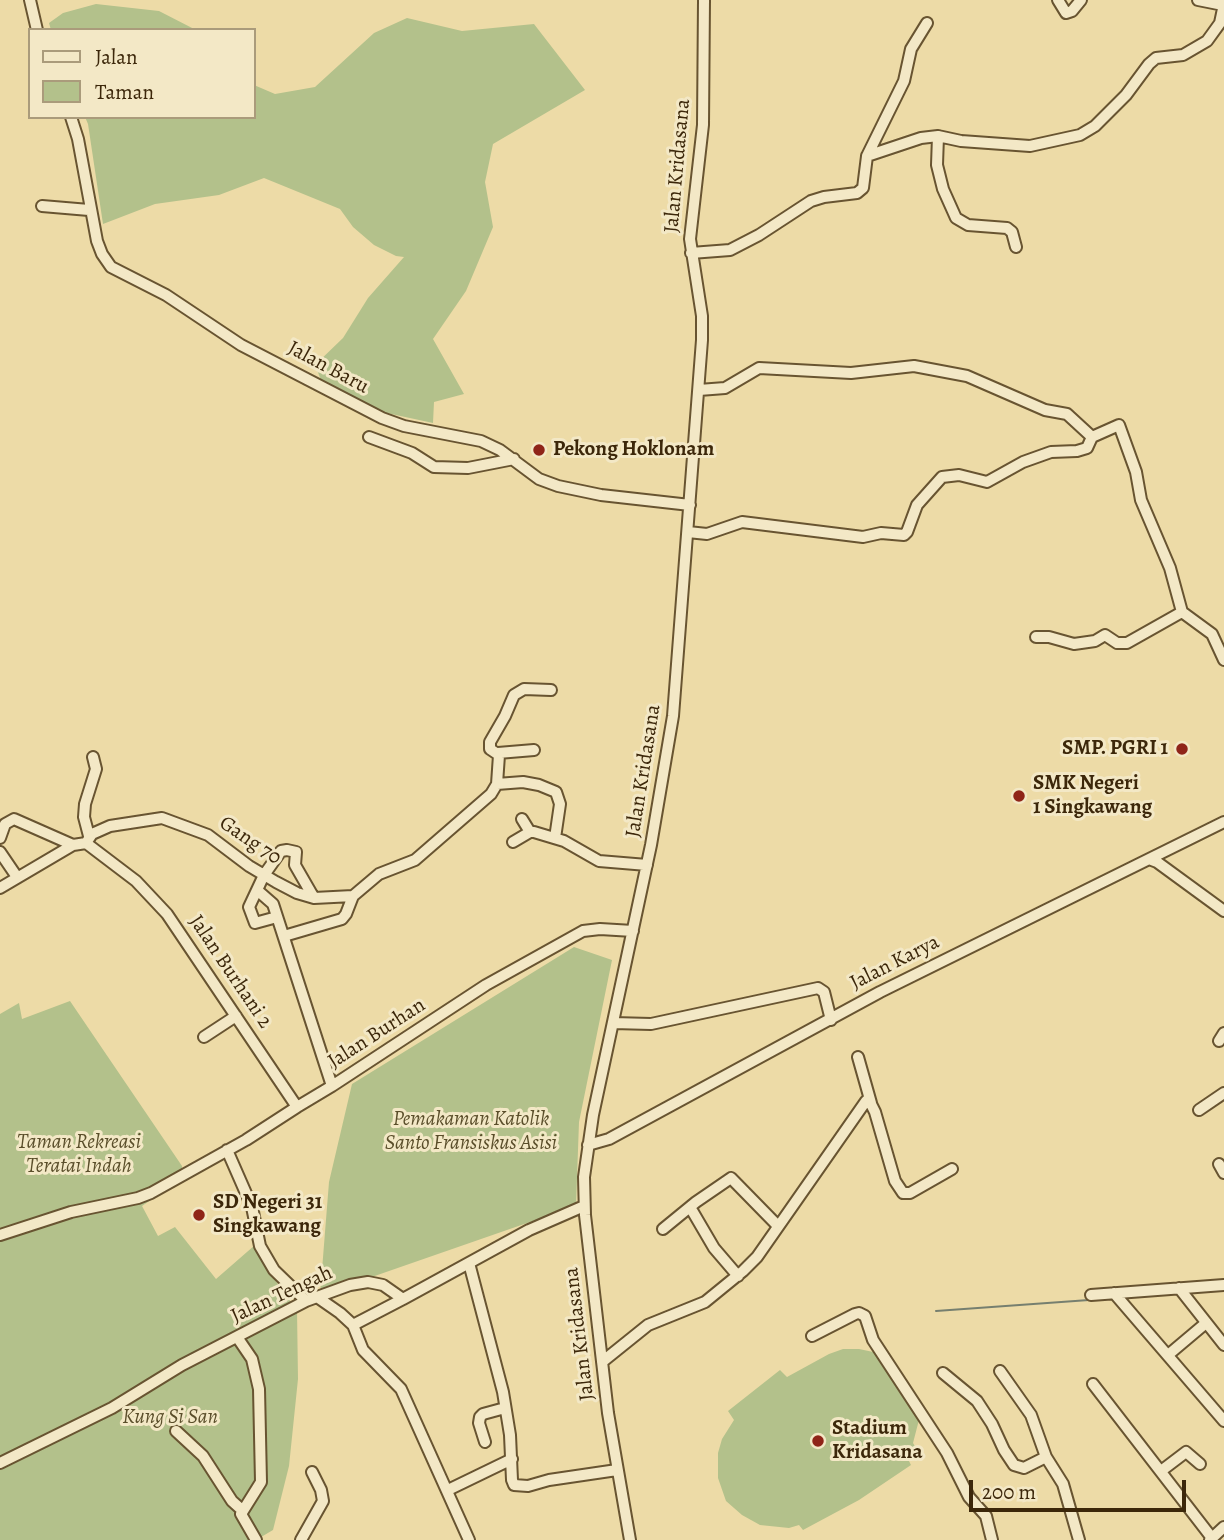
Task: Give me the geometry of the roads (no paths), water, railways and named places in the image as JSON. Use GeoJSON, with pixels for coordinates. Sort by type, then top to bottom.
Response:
{"type":"FeatureCollection","features":[{"type":"Feature","properties":{"kind":"street"},"geometry":{"type":"LineString","coordinates":[[30,0],[37,28]]}},
{"type":"Feature","properties":{"kind":"street","name":"Jalan Kridasana"},"geometry":{"type":"LineString","coordinates":[[629,1540],[602,1362],[584,1206],[584,1177],[588,1145],[634,931],[672,727],[702,329],[691,253],[691,225],[703,125],[704,0]]}},
{"type":"Feature","properties":{"kind":"street"},"geometry":{"type":"LineString","coordinates":[[1058,0],[1067,13],[1081,0]]}},
{"type":"Feature","properties":{"kind":"street"},"geometry":{"type":"LineString","coordinates":[[867,156],[921,138],[938,136],[961,141],[1030,146],[1080,135],[1095,126],[1126,95],[1156,58],[1163,55],[1183,55],[1207,41],[1220,23],[1224,4],[1198,0]]}},
{"type":"Feature","properties":{"kind":"street"},"geometry":{"type":"LineString","coordinates":[[691,253],[730,250],[759,235],[811,201],[860,191],[863,188],[867,156],[904,81],[911,49],[927,23]]}},
{"type":"Feature","properties":{"kind":"street","name":"Jalan Baru"},"geometry":{"type":"LineString","coordinates":[[72,119],[99,248],[111,267],[166,295],[233,341],[382,418],[404,426],[476,439],[496,447],[540,479],[562,488],[690,505]]}},
{"type":"Feature","properties":{"kind":"street"},"geometry":{"type":"LineString","coordinates":[[938,136],[937,165],[943,189],[956,218],[968,225],[1007,228],[1014,236],[1016,247]]}},
{"type":"Feature","properties":{"kind":"street"},"geometry":{"type":"LineString","coordinates":[[42,206],[89,210]]}},
{"type":"Feature","properties":{"kind":"street"},"geometry":{"type":"LineString","coordinates":[[699,390],[725,388],[753,370],[764,368],[870,373],[914,366],[929,367],[967,376],[1045,410],[1067,414],[1093,437]]}},
{"type":"Feature","properties":{"kind":"street"},"geometry":{"type":"LineString","coordinates":[[688,532],[707,534],[742,522],[863,537],[873,534],[905,534],[916,505],[942,477],[959,475],[987,482],[1023,462],[1051,452],[1087,448],[1093,437],[1119,425],[1136,472],[1141,500],[1170,568],[1182,612],[1212,634],[1224,660]]}},
{"type":"Feature","properties":{"kind":"street"},"geometry":{"type":"LineString","coordinates":[[369,437],[412,453],[434,467],[468,468],[514,459]]}},
{"type":"Feature","properties":{"kind":"street"},"geometry":{"type":"LineString","coordinates":[[1036,637],[1049,637],[1074,644],[1095,641],[1105,635],[1117,642],[1127,643],[1182,612]]}},
{"type":"Feature","properties":{"kind":"street"},"geometry":{"type":"LineString","coordinates":[[534,750],[498,753],[490,749],[490,742],[514,695],[524,689],[551,690]]}},
{"type":"Feature","properties":{"kind":"street"},"geometry":{"type":"LineString","coordinates":[[284,936],[342,919],[353,896],[384,871],[415,860],[433,842],[478,807],[497,783],[498,753]]}},
{"type":"Feature","properties":{"kind":"street"},"geometry":{"type":"LineString","coordinates":[[88,840],[84,817],[96,769],[93,757]]}},
{"type":"Feature","properties":{"kind":"street"},"geometry":{"type":"LineString","coordinates":[[497,783],[523,782],[556,792],[560,804],[555,838]]}},
{"type":"Feature","properties":{"kind":"street","name":"Gang 70"},"geometry":{"type":"LineString","coordinates":[[73,845],[120,824],[162,818],[208,835],[264,874],[297,893],[314,898]]}},
{"type":"Feature","properties":{"kind":"street"},"geometry":{"type":"LineString","coordinates":[[0,838],[5,824],[15,819],[73,845]]}},
{"type":"Feature","properties":{"kind":"street"},"geometry":{"type":"LineString","coordinates":[[522,819],[530,832]]}},
{"type":"Feature","properties":{"kind":"street","name":"Jalan Karya"},"geometry":{"type":"LineString","coordinates":[[588,1145],[609,1139],[891,986],[1224,822]]}},
{"type":"Feature","properties":{"kind":"street"},"geometry":{"type":"LineString","coordinates":[[513,842],[530,832],[555,838],[599,861],[647,865]]}},
{"type":"Feature","properties":{"kind":"street","name":"Jalan Burhani 2"},"geometry":{"type":"LineString","coordinates":[[88,840],[136,881],[167,914],[297,1107]]}},
{"type":"Feature","properties":{"kind":"street"},"geometry":{"type":"LineString","coordinates":[[0,888],[73,845]]}},
{"type":"Feature","properties":{"kind":"street"},"geometry":{"type":"LineString","coordinates":[[277,917],[253,922],[249,907],[264,874],[281,851],[294,850],[295,865],[314,898],[353,896]]}},
{"type":"Feature","properties":{"kind":"street"},"geometry":{"type":"LineString","coordinates":[[0,852],[17,877]]}},
{"type":"Feature","properties":{"kind":"street"},"geometry":{"type":"LineString","coordinates":[[1149,859],[1224,911]]}},
{"type":"Feature","properties":{"kind":"street","name":"Jalan Burhan"},"geometry":{"type":"LineString","coordinates":[[257,890],[270,900],[277,917],[332,1086],[486,985],[583,931],[634,931]]}},
{"type":"Feature","properties":{"kind":"street"},"geometry":{"type":"LineString","coordinates":[[613,1023],[651,1024],[818,988],[824,992],[831,1020]]}},
{"type":"Feature","properties":{"kind":"street"},"geometry":{"type":"LineString","coordinates":[[204,1037],[236,1016]]}},
{"type":"Feature","properties":{"kind":"street"},"geometry":{"type":"LineString","coordinates":[[858,1057],[895,1181],[901,1191],[910,1194],[952,1169]]}},
{"type":"Feature","properties":{"kind":"street"},"geometry":{"type":"LineString","coordinates":[[0,1235],[71,1212],[138,1198],[227,1150],[332,1086]]}},
{"type":"Feature","properties":{"kind":"street"},"geometry":{"type":"LineString","coordinates":[[1199,1110],[1224,1093]]}},
{"type":"Feature","properties":{"kind":"street"},"geometry":{"type":"LineString","coordinates":[[602,1362],[648,1325],[705,1303],[738,1276],[757,1257],[865,1102],[871,1103]]}},
{"type":"Feature","properties":{"kind":"street"},"geometry":{"type":"LineString","coordinates":[[227,1150],[253,1207],[260,1246],[274,1270],[312,1299],[340,1312],[353,1325],[363,1350],[395,1380],[469,1540]]}},
{"type":"Feature","properties":{"kind":"street"},"geometry":{"type":"LineString","coordinates":[[663,1229],[731,1178],[778,1226]]}},
{"type":"Feature","properties":{"kind":"street"},"geometry":{"type":"LineString","coordinates":[[353,1325],[529,1230],[584,1206]]}},
{"type":"Feature","properties":{"kind":"street"},"geometry":{"type":"LineString","coordinates":[[690,1207],[714,1248],[738,1276]]}},
{"type":"Feature","properties":{"kind":"street"},"geometry":{"type":"LineString","coordinates":[[469,1263],[483,1309],[505,1408],[512,1459],[512,1483],[522,1487],[549,1480],[617,1470]]}},
{"type":"Feature","properties":{"kind":"street","name":"Jalan Tengah"},"geometry":{"type":"LineString","coordinates":[[0,1463],[112,1408],[181,1365],[312,1299],[350,1285],[376,1282],[403,1299]]}},
{"type":"Feature","properties":{"kind":"street"},"geometry":{"type":"LineString","coordinates":[[1091,1295],[1117,1296],[1224,1284]]}},
{"type":"Feature","properties":{"kind":"street"},"geometry":{"type":"LineString","coordinates":[[1181,1290],[1224,1345]]}},
{"type":"Feature","properties":{"kind":"street"},"geometry":{"type":"LineString","coordinates":[[1117,1296],[1224,1421]]}},
{"type":"Feature","properties":{"kind":"street"},"geometry":{"type":"LineString","coordinates":[[812,1336],[855,1314],[865,1316],[873,1340],[947,1453],[969,1497],[986,1516],[992,1540]]}},
{"type":"Feature","properties":{"kind":"street"},"geometry":{"type":"LineString","coordinates":[[1168,1355],[1206,1323]]}},
{"type":"Feature","properties":{"kind":"street"},"geometry":{"type":"LineString","coordinates":[[237,1337],[252,1359],[259,1388],[261,1482],[242,1510],[242,1517],[256,1540]]}},
{"type":"Feature","properties":{"kind":"street"},"geometry":{"type":"LineString","coordinates":[[1000,1371],[1031,1415],[1046,1457],[1063,1483],[1079,1540]]}},
{"type":"Feature","properties":{"kind":"street"},"geometry":{"type":"LineString","coordinates":[[943,1373],[977,1401],[1014,1465],[1024,1468],[1046,1457]]}},
{"type":"Feature","properties":{"kind":"street"},"geometry":{"type":"LineString","coordinates":[[1093,1384],[1211,1539],[1224,1527]]}},
{"type":"Feature","properties":{"kind":"street"},"geometry":{"type":"LineString","coordinates":[[485,1442],[480,1417],[483,1413],[505,1408]]}},
{"type":"Feature","properties":{"kind":"street"},"geometry":{"type":"LineString","coordinates":[[176,1431],[203,1455],[232,1501],[242,1510]]}},
{"type":"Feature","properties":{"kind":"street"},"geometry":{"type":"LineString","coordinates":[[1161,1471],[1186,1452],[1200,1464]]}},
{"type":"Feature","properties":{"kind":"street"},"geometry":{"type":"LineString","coordinates":[[448,1490],[512,1459]]}},
{"type":"Feature","properties":{"kind":"street"},"geometry":{"type":"LineString","coordinates":[[301,1540],[323,1501],[312,1472]]}},
{"type":"Feature","properties":{"kind":"waterway"},"geometry":{"type":"LineString","coordinates":[[936,1311],[1089,1300]]}},
{"type":"Feature","properties":{"kind":"place","name":"Pekong Hoklonam"},"geometry":{"type":"Point","coordinates":[539,450]}},
{"type":"Feature","properties":{"kind":"place","name":"SMP. PGRI 1"},"geometry":{"type":"Point","coordinates":[1182,749]}},
{"type":"Feature","properties":{"kind":"place","name":"SMK Negeri 1 Singkawang"},"geometry":{"type":"Point","coordinates":[1019,796]}},
{"type":"Feature","properties":{"kind":"place","name":"SD Negeri 31 Singkawang"},"geometry":{"type":"Point","coordinates":[199,1215]}},
{"type":"Feature","properties":{"kind":"place","name":"Stadium Kridasana"},"geometry":{"type":"Point","coordinates":[818,1441]}},
{"type":"Feature","properties":{"kind":"park label","name":"Pemakaman Katolik Santo Fransiskus Asisi"},"geometry":{"type":"Point","coordinates":[471,1132]}},
{"type":"Feature","properties":{"kind":"park label","name":"Taman Rekreasi Teratai Indah"},"geometry":{"type":"Point","coordinates":[79,1155]}},
{"type":"Feature","properties":{"kind":"park label","name":"Kung Si San"},"geometry":{"type":"Point","coordinates":[170,1418]}}]}
